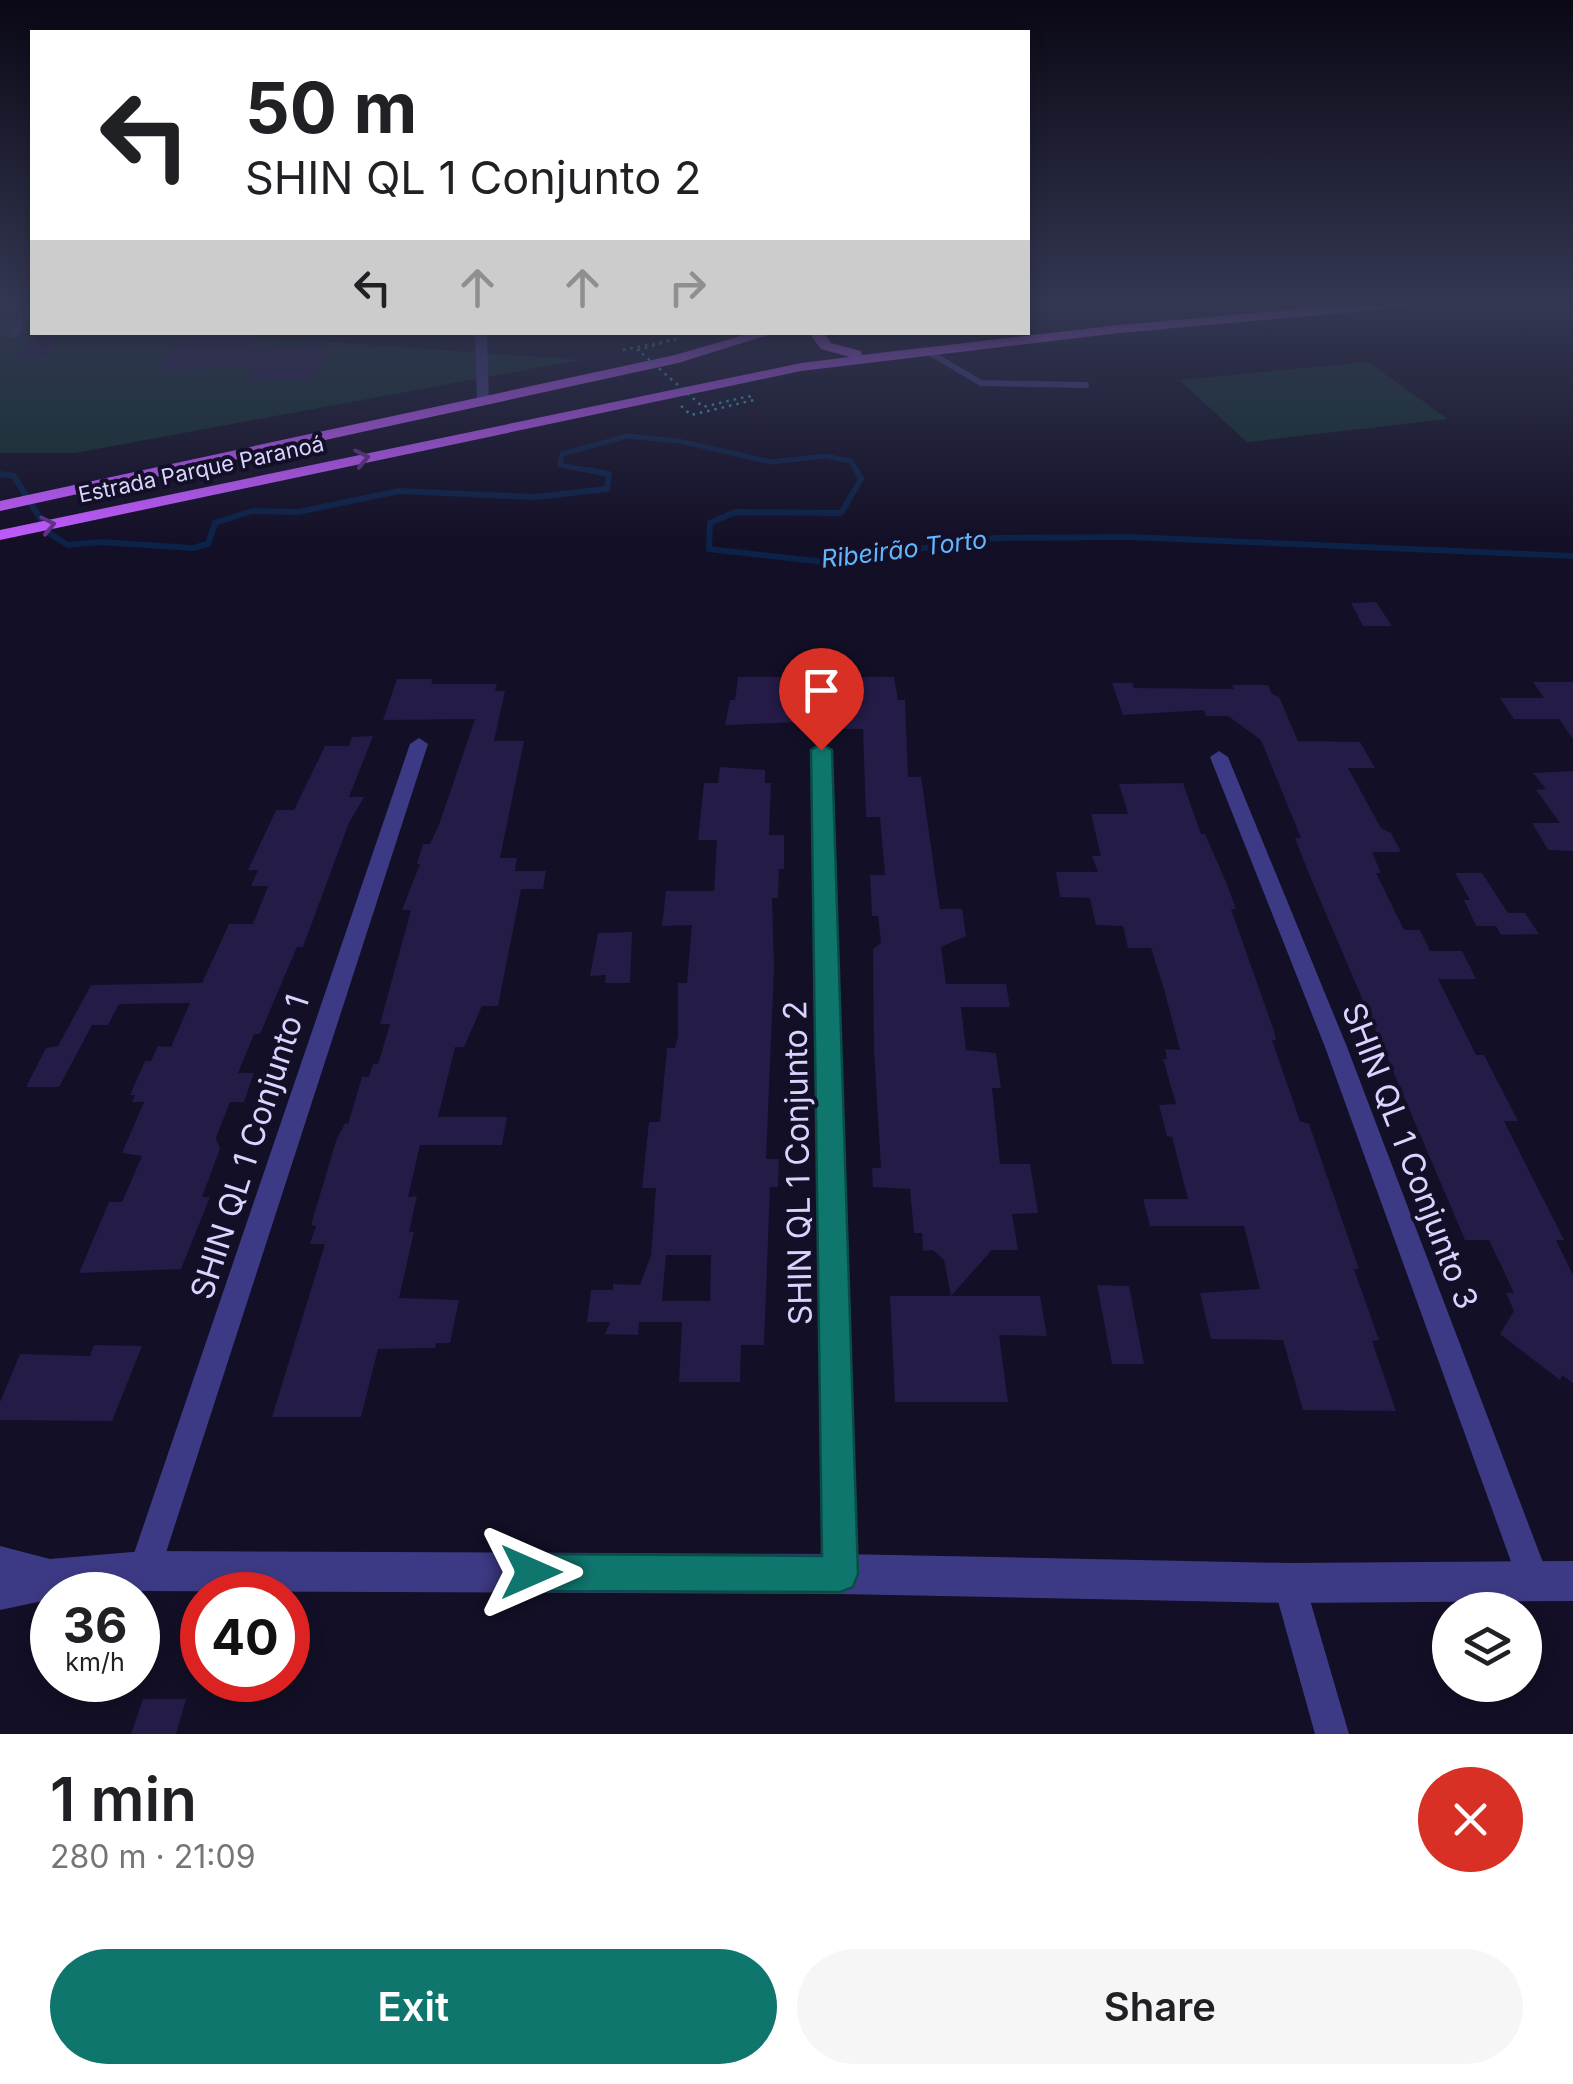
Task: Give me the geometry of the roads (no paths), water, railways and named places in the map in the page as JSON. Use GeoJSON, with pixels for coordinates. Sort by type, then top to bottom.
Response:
{"type":"FeatureCollection","features":[{"type":"Feature","properties":{"kind":"main road","name":"Estrada Parque Paranoá"},"geometry":{"type":"LineString","coordinates":[[0,506],[570,383]]}},
{"type":"Feature","properties":{"kind":"main road","name":"Estrada Parque Paranoá"},"geometry":{"type":"LineString","coordinates":[[0,535],[719,383]]}},
{"type":"Feature","properties":{"kind":"street"},"geometry":{"type":"LineString","coordinates":[[482,383],[483,402]]}},
{"type":"Feature","properties":{"kind":"street","name":"SHIN QL 1 Conjunto 1"},"geometry":{"type":"LineString","coordinates":[[144,1571],[418,744]]}},
{"type":"Feature","properties":{"kind":"street","name":"SHIN QL 1 Conjunto 2"},"geometry":{"type":"LineString","coordinates":[[821,750],[840,1574]]}},
{"type":"Feature","properties":{"kind":"street","name":"SHIN QL 1 Conjunto 3"},"geometry":{"type":"LineString","coordinates":[[1218,757],[1554,1580]]}},
{"type":"Feature","properties":{"kind":"street"},"geometry":{"type":"LineString","coordinates":[[0,1566],[30,1574]]}},
{"type":"Feature","properties":{"kind":"street"},"geometry":{"type":"LineString","coordinates":[[134,1572],[840,1574],[1290,1583],[1554,1580]]}},
{"type":"Feature","properties":{"kind":"street"},"geometry":{"type":"LineString","coordinates":[[1290,1583],[1332,1734]]}},
{"type":"Feature","properties":{"kind":"street"},"geometry":{"type":"LineString","coordinates":[[0,1590],[30,1584]]}},
{"type":"Feature","properties":{"kind":"lane"},"geometry":{"type":"LineString","coordinates":[[1004,383],[1086,386]]}},
{"type":"Feature","properties":{"kind":"waterway","name":"Ribeirão Torto"},"geometry":{"type":"LineString","coordinates":[[602,473],[560,465],[562,454],[627,436],[679,441],[771,462],[825,456],[851,461],[857,473]]}},
{"type":"Feature","properties":{"kind":"waterway","name":"Ribeirão Torto"},"geometry":{"type":"LineString","coordinates":[[0,474],[14,476],[49,533],[68,545],[99,542],[193,548],[208,544],[215,523],[252,511],[298,512],[399,491],[535,497],[607,489],[609,474],[588,470]]}},
{"type":"Feature","properties":{"kind":"waterway","name":"Ribeirão Torto"},"geometry":{"type":"LineString","coordinates":[[856,470],[861,479],[841,513],[735,512],[710,523],[709,549],[825,562],[996,538],[1130,537],[1573,556]]}}]}
